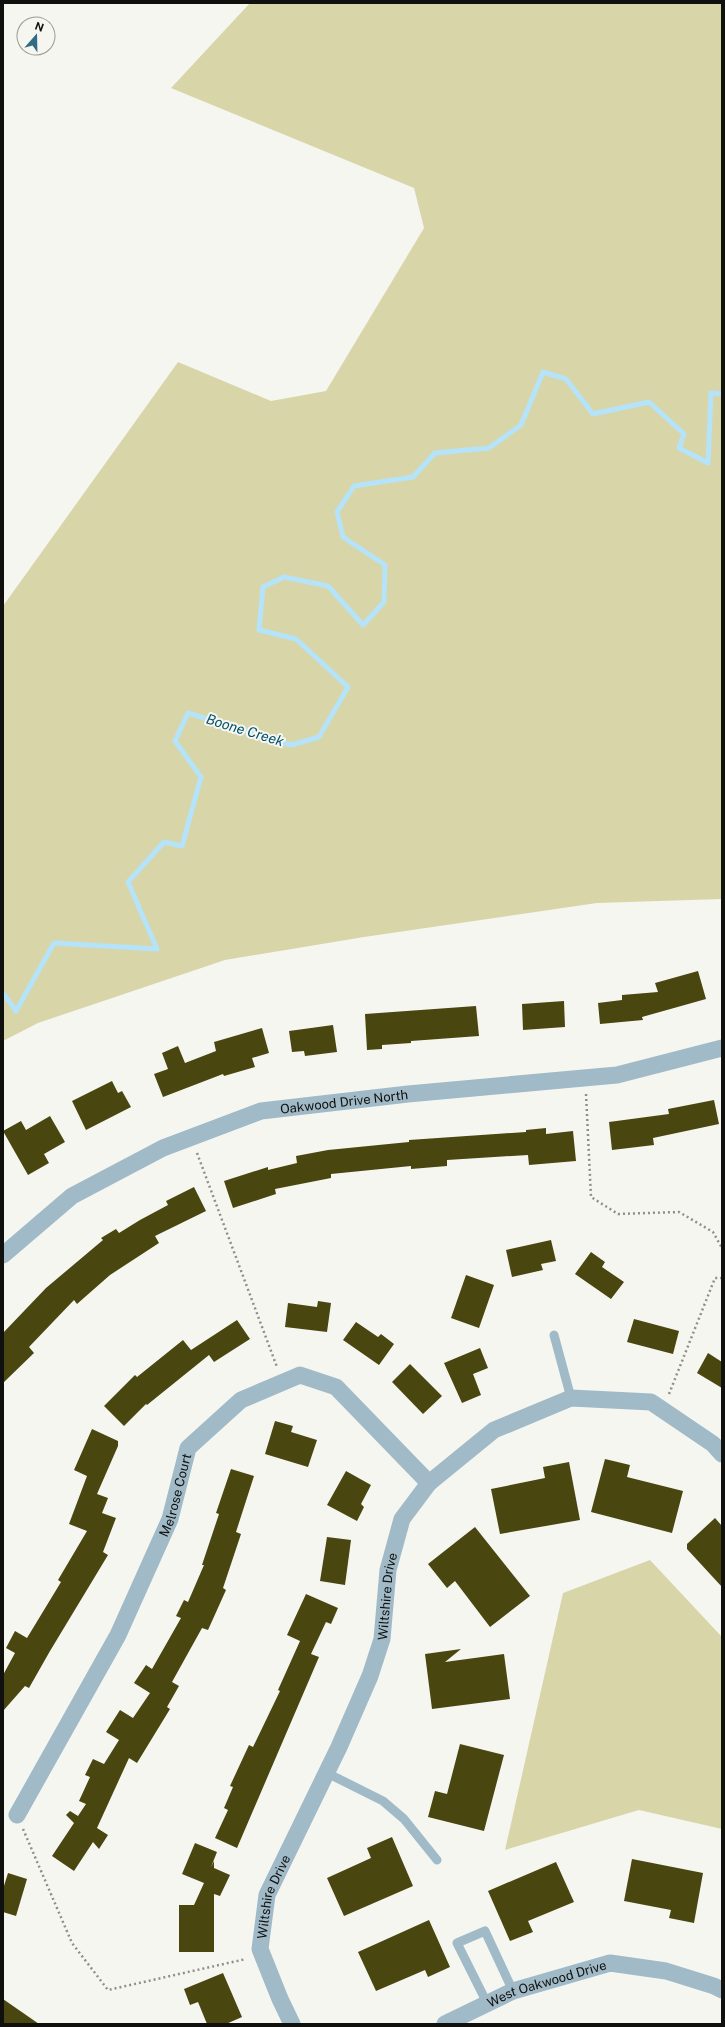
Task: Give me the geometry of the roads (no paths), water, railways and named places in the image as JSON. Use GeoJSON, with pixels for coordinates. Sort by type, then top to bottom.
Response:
{"type":"FeatureCollection","features":[{"type":"Feature","properties":{"kind":"street","name":"Oakwood Drive North"},"geometry":{"type":"LineString","coordinates":[[3,1255],[72,1196],[163,1148],[260,1111],[408,1094],[617,1075],[722,1048]]}},
{"type":"Feature","properties":{"kind":"street","name":"Melrose Court"},"geometry":{"type":"LineString","coordinates":[[17,1815],[118,1635],[170,1519],[188,1448],[241,1400],[300,1375],[336,1387],[429,1483]]}},
{"type":"Feature","properties":{"kind":"street","name":"Wiltshire Drive"},"geometry":{"type":"LineString","coordinates":[[292,2024],[260,1949],[267,1895],[327,1773],[370,1676],[382,1639],[388,1570],[402,1520],[429,1483],[494,1430],[571,1398],[651,1402],[713,1444],[722,1454]]}},
{"type":"Feature","properties":{"kind":"street","name":"West Oakwood Drive"},"geometry":{"type":"LineString","coordinates":[[445,2024],[488,2005],[513,1991],[610,1962],[666,1971],[714,1986],[722,1990]]}},
{"type":"Feature","properties":{"kind":"lane"},"geometry":{"type":"LineString","coordinates":[[554,1335],[571,1398]]}},
{"type":"Feature","properties":{"kind":"lane"},"geometry":{"type":"LineString","coordinates":[[327,1773],[383,1800],[404,1819],[437,1860]]}},
{"type":"Feature","properties":{"kind":"lane"},"geometry":{"type":"LineString","coordinates":[[488,2005],[457,1944],[485,1931],[513,1991]]}},
{"type":"Feature","properties":{"kind":"waterway","name":"Boone Creek"},"geometry":{"type":"LineString","coordinates":[[3,993],[16,1011],[54,943],[157,949],[128,882],[164,842],[182,846],[201,777],[175,741],[188,713],[291,745],[319,737],[348,687],[296,639],[259,630],[263,587],[284,577],[328,586],[363,625],[384,602],[385,565],[343,537],[337,512],[354,486],[413,477],[435,453],[489,448],[521,425],[543,372],[566,379],[593,414],[649,402],[684,434],[679,448],[708,463],[711,393],[722,394]]}}]}
